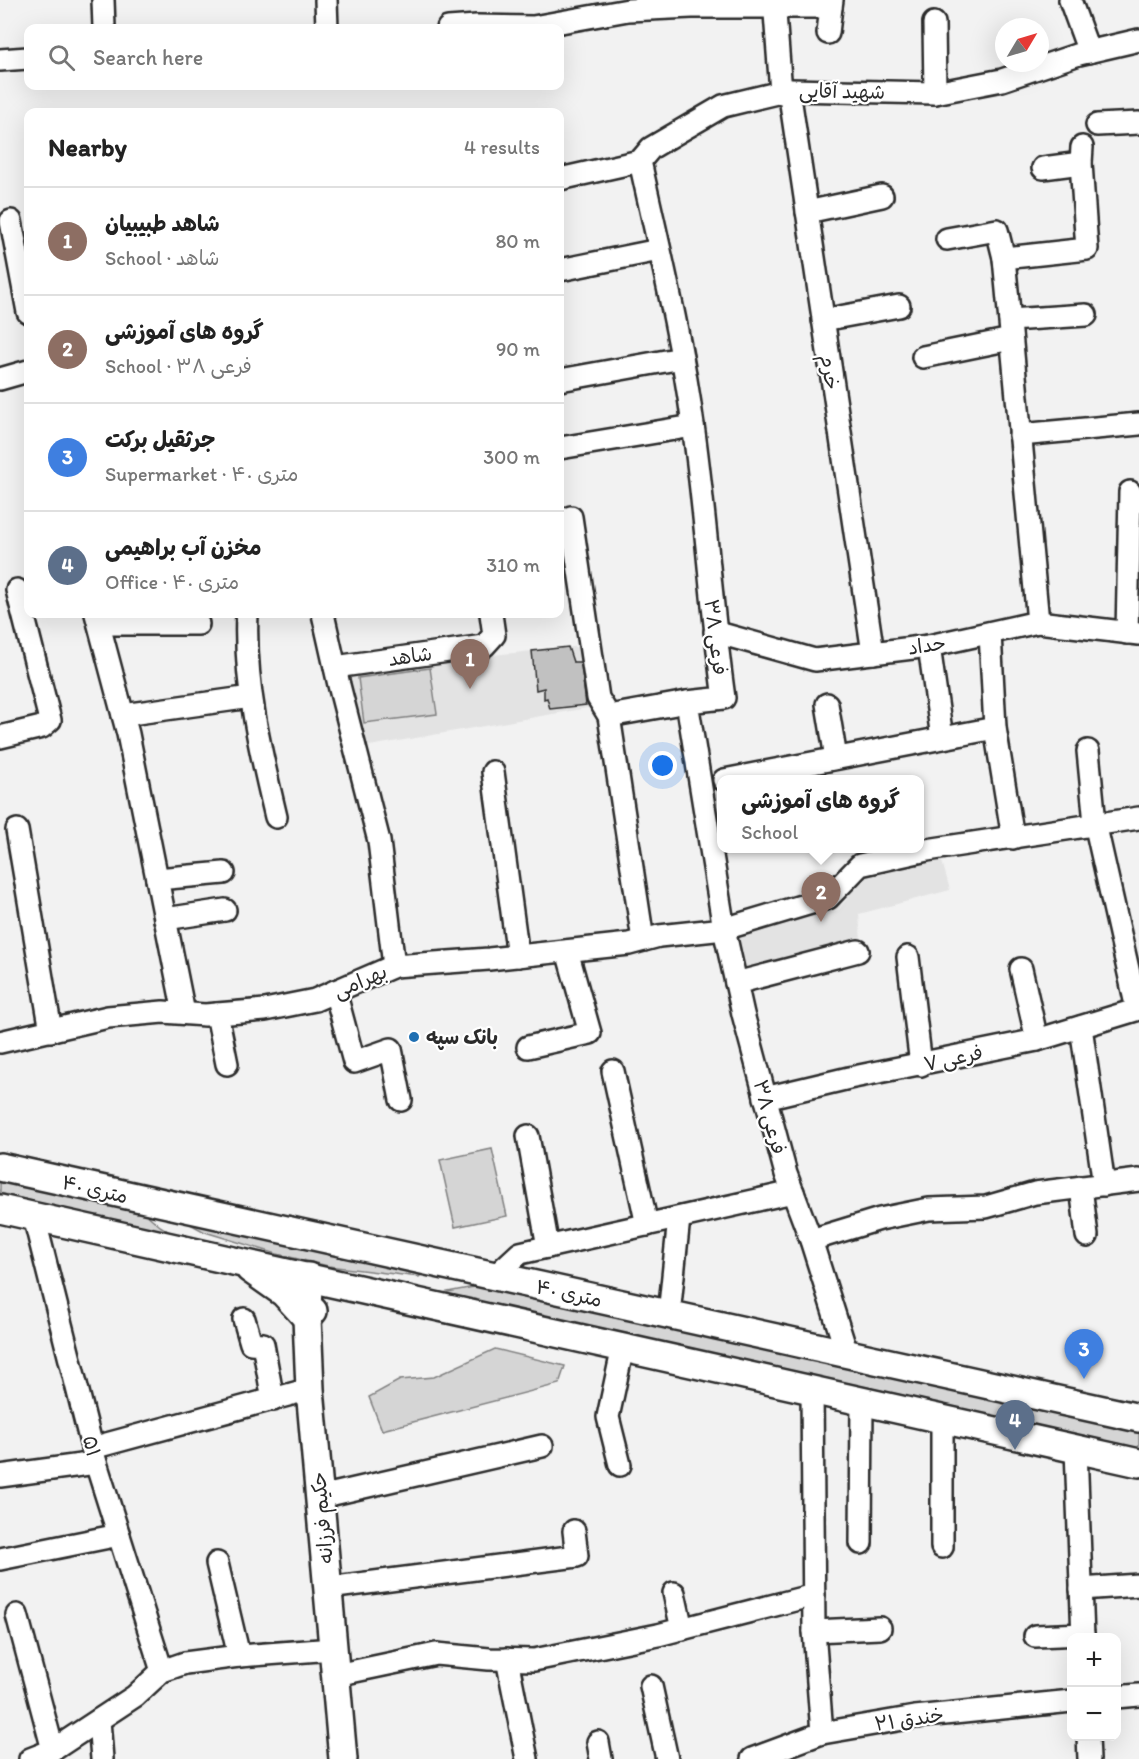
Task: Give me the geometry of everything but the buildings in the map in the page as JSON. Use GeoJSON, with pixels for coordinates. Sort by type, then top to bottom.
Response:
{"type":"FeatureCollection","features":[{"type":"Feature","properties":{"kind":"main road","name":"۴۰ متری"},"geometry":{"type":"LineString","coordinates":[[0,1167],[1139,1418]]}},
{"type":"Feature","properties":{"kind":"main road"},"geometry":{"type":"LineString","coordinates":[[145,1200],[189,1232],[240,1251],[297,1264],[308,1277],[329,1270],[420,1286],[436,1285],[462,1278],[494,1277]]}},
{"type":"Feature","properties":{"kind":"main road","name":"۴۰ متری"},"geometry":{"type":"LineString","coordinates":[[0,1209],[1139,1463]]}},
{"type":"Feature","properties":{"kind":"main road"},"geometry":{"type":"LineString","coordinates":[[238,1261],[284,1293],[307,1318],[322,1301],[341,1292],[359,1288]]}},
{"type":"Feature","properties":{"kind":"main road","name":"حکیم فرزانه"},"geometry":{"type":"LineString","coordinates":[[308,1277],[310,1389],[343,1759]]}},
{"type":"Feature","properties":{"kind":"street"},"geometry":{"type":"LineString","coordinates":[[103,0],[104,24]]}},
{"type":"Feature","properties":{"kind":"street"},"geometry":{"type":"LineString","coordinates":[[326,0],[327,24]]}},
{"type":"Feature","properties":{"kind":"street"},"geometry":{"type":"LineString","coordinates":[[1070,0],[1089,52]]}},
{"type":"Feature","properties":{"kind":"street"},"geometry":{"type":"LineString","coordinates":[[540,24],[571,10],[628,10],[692,3],[831,3],[828,33]]}},
{"type":"Feature","properties":{"kind":"street","name":"خرم"},"geometry":{"type":"LineString","coordinates":[[774,3],[785,91],[807,212],[873,653]]}},
{"type":"Feature","properties":{"kind":"street"},"geometry":{"type":"LineString","coordinates":[[934,23],[935,93]]}},
{"type":"Feature","properties":{"kind":"street","name":"شهید آقایی"},"geometry":{"type":"LineString","coordinates":[[564,178],[640,161],[651,148],[723,106],[785,91],[935,93],[1002,80],[1089,52],[1139,39]]}},
{"type":"Feature","properties":{"kind":"street"},"geometry":{"type":"LineString","coordinates":[[0,60],[24,58]]}},
{"type":"Feature","properties":{"kind":"street"},"geometry":{"type":"LineString","coordinates":[[1097,125],[1139,123]]}},
{"type":"Feature","properties":{"kind":"street"},"geometry":{"type":"LineString","coordinates":[[1004,258],[1087,249],[1081,155],[1043,168]]}},
{"type":"Feature","properties":{"kind":"street","name":"فرعی ۳۸"},"geometry":{"type":"LineString","coordinates":[[640,161],[682,358],[693,426],[724,698],[687,702],[724,928],[765,1098],[793,1192],[847,1354]]}},
{"type":"Feature","properties":{"kind":"street"},"geometry":{"type":"LineString","coordinates":[[807,212],[882,196]]}},
{"type":"Feature","properties":{"kind":"street"},"geometry":{"type":"LineString","coordinates":[[11,222],[24,291]]}},
{"type":"Feature","properties":{"kind":"street"},"geometry":{"type":"LineString","coordinates":[[947,239],[997,230],[1004,258],[1038,622]]}},
{"type":"Feature","properties":{"kind":"street"},"geometry":{"type":"LineString","coordinates":[[564,269],[659,250]]}},
{"type":"Feature","properties":{"kind":"street"},"geometry":{"type":"LineString","coordinates":[[823,320],[899,306]]}},
{"type":"Feature","properties":{"kind":"street"},"geometry":{"type":"LineString","coordinates":[[923,357],[1011,329],[1086,315]]}},
{"type":"Feature","properties":{"kind":"street"},"geometry":{"type":"LineString","coordinates":[[564,379],[682,358]]}},
{"type":"Feature","properties":{"kind":"street"},"geometry":{"type":"LineString","coordinates":[[0,379],[24,372]]}},
{"type":"Feature","properties":{"kind":"street"},"geometry":{"type":"LineString","coordinates":[[1020,435],[1139,424]]}},
{"type":"Feature","properties":{"kind":"street"},"geometry":{"type":"LineString","coordinates":[[564,447],[693,426]]}},
{"type":"Feature","properties":{"kind":"street"},"geometry":{"type":"LineString","coordinates":[[1130,492],[1133,633]]}},
{"type":"Feature","properties":{"kind":"street"},"geometry":{"type":"LineString","coordinates":[[572,517],[598,698],[609,716],[643,940]]}},
{"type":"Feature","properties":{"kind":"street"},"geometry":{"type":"LineString","coordinates":[[17,590],[24,618]]}},
{"type":"Feature","properties":{"kind":"street"},"geometry":{"type":"LineString","coordinates":[[0,736],[42,727],[50,720],[24,618]]}},
{"type":"Feature","properties":{"kind":"street"},"geometry":{"type":"LineString","coordinates":[[247,618],[246,645],[251,697],[276,817]]}},
{"type":"Feature","properties":{"kind":"street"},"geometry":{"type":"LineString","coordinates":[[324,618],[379,841],[394,966]]}},
{"type":"Feature","properties":{"kind":"street","name":"شاهد"},"geometry":{"type":"LineString","coordinates":[[335,667],[484,646],[494,635],[492,618]]}},
{"type":"Feature","properties":{"kind":"street"},"geometry":{"type":"LineString","coordinates":[[184,1013],[123,715],[98,619],[151,619],[198,624]]}},
{"type":"Feature","properties":{"kind":"street","name":"حداد"},"geometry":{"type":"LineString","coordinates":[[715,633],[815,660],[929,646],[1038,622],[1133,633]]}},
{"type":"Feature","properties":{"kind":"street"},"geometry":{"type":"LineString","coordinates":[[990,633],[995,728],[1013,838]]}},
{"type":"Feature","properties":{"kind":"street"},"geometry":{"type":"LineString","coordinates":[[929,646],[942,738]]}},
{"type":"Feature","properties":{"kind":"street"},"geometry":{"type":"LineString","coordinates":[[123,715],[251,697]]}},
{"type":"Feature","properties":{"kind":"street"},"geometry":{"type":"LineString","coordinates":[[609,716],[687,702]]}},
{"type":"Feature","properties":{"kind":"street"},"geometry":{"type":"LineString","coordinates":[[827,704],[836,758]]}},
{"type":"Feature","properties":{"kind":"street"},"geometry":{"type":"LineString","coordinates":[[749,775],[995,728]]}},
{"type":"Feature","properties":{"kind":"street"},"geometry":{"type":"LineString","coordinates":[[1088,752],[1095,823],[1138,1009]]}},
{"type":"Feature","properties":{"kind":"street"},"geometry":{"type":"LineString","coordinates":[[493,772],[518,956]]}},
{"type":"Feature","properties":{"kind":"street"},"geometry":{"type":"LineString","coordinates":[[700,784],[717,781]]}},
{"type":"Feature","properties":{"kind":"street","name":"بهرامی"},"geometry":{"type":"LineString","coordinates":[[924,851],[1139,818]]}},
{"type":"Feature","properties":{"kind":"street"},"geometry":{"type":"LineString","coordinates":[[17,830],[51,1030]]}},
{"type":"Feature","properties":{"kind":"street","name":"بهرامی"},"geometry":{"type":"LineString","coordinates":[[0,1042],[108,1017],[163,1012],[217,1014],[265,1010],[315,1000],[394,966],[629,944],[659,936],[724,928],[828,898],[860,865],[914,853]]}},
{"type":"Feature","properties":{"kind":"street"},"geometry":{"type":"LineString","coordinates":[[157,879],[224,873]]}},
{"type":"Feature","properties":{"kind":"street"},"geometry":{"type":"LineString","coordinates":[[165,919],[225,910]]}},
{"type":"Feature","properties":{"kind":"street"},"geometry":{"type":"LineString","coordinates":[[528,1047],[590,1033],[567,951]]}},
{"type":"Feature","properties":{"kind":"street"},"geometry":{"type":"LineString","coordinates":[[736,983],[858,951]]}},
{"type":"Feature","properties":{"kind":"street"},"geometry":{"type":"LineString","coordinates":[[908,957],[921,1065]]}},
{"type":"Feature","properties":{"kind":"street"},"geometry":{"type":"LineString","coordinates":[[1021,969],[1037,1040]]}},
{"type":"Feature","properties":{"kind":"street"},"geometry":{"type":"LineString","coordinates":[[335,991],[354,1062],[391,1049],[401,1100]]}},
{"type":"Feature","properties":{"kind":"street","name":"فرعی ۷"},"geometry":{"type":"LineString","coordinates":[[765,1098],[849,1078],[1037,1040],[1138,1009]]}},
{"type":"Feature","properties":{"kind":"street"},"geometry":{"type":"LineString","coordinates":[[217,1014],[227,1064]]}},
{"type":"Feature","properties":{"kind":"street"},"geometry":{"type":"LineString","coordinates":[[1081,1027],[1104,1185]]}},
{"type":"Feature","properties":{"kind":"street"},"geometry":{"type":"LineString","coordinates":[[613,1071],[647,1225]]}},
{"type":"Feature","properties":{"kind":"street"},"geometry":{"type":"LineString","coordinates":[[528,1136],[548,1247]]}},
{"type":"Feature","properties":{"kind":"street"},"geometry":{"type":"LineString","coordinates":[[810,1240],[880,1219],[929,1209],[986,1207],[1035,1193],[1139,1180]]}},
{"type":"Feature","properties":{"kind":"street"},"geometry":{"type":"LineString","coordinates":[[1081,1187],[1087,1236]]}},
{"type":"Feature","properties":{"kind":"street"},"geometry":{"type":"LineString","coordinates":[[494,1277],[520,1253],[793,1192]]}},
{"type":"Feature","properties":{"kind":"street","name":"۵۱"},"geometry":{"type":"LineString","coordinates":[[34,1217],[94,1455],[162,1671]]}},
{"type":"Feature","properties":{"kind":"street"},"geometry":{"type":"LineString","coordinates":[[669,1315],[679,1218]]}},
{"type":"Feature","properties":{"kind":"street"},"geometry":{"type":"LineString","coordinates":[[244,1319],[251,1343],[263,1344],[273,1400]]}},
{"type":"Feature","properties":{"kind":"street"},"geometry":{"type":"LineString","coordinates":[[620,1466],[608,1417],[622,1347]]}},
{"type":"Feature","properties":{"kind":"street"},"geometry":{"type":"LineString","coordinates":[[0,1476],[94,1455],[310,1389]]}},
{"type":"Feature","properties":{"kind":"street"},"geometry":{"type":"LineString","coordinates":[[812,1390],[814,1631],[822,1733]]}},
{"type":"Feature","properties":{"kind":"street"},"geometry":{"type":"LineString","coordinates":[[861,1543],[862,1401]]}},
{"type":"Feature","properties":{"kind":"street"},"geometry":{"type":"LineString","coordinates":[[942,1419],[942,1547]]}},
{"type":"Feature","properties":{"kind":"street"},"geometry":{"type":"LineString","coordinates":[[320,1497],[542,1446]]}},
{"type":"Feature","properties":{"kind":"street"},"geometry":{"type":"LineString","coordinates":[[1076,1449],[1083,1633]]}},
{"type":"Feature","properties":{"kind":"street"},"geometry":{"type":"LineString","coordinates":[[328,1588],[577,1556],[574,1531]]}},
{"type":"Feature","properties":{"kind":"street"},"geometry":{"type":"LineString","coordinates":[[0,1558],[119,1535]]}},
{"type":"Feature","properties":{"kind":"street"},"geometry":{"type":"LineString","coordinates":[[218,1563],[239,1656]]}},
{"type":"Feature","properties":{"kind":"street"},"geometry":{"type":"LineString","coordinates":[[1081,1589],[1139,1585]]}},
{"type":"Feature","properties":{"kind":"street"},"geometry":{"type":"LineString","coordinates":[[674,1593],[682,1629]]}},
{"type":"Feature","properties":{"kind":"street"},"geometry":{"type":"LineString","coordinates":[[30,1759],[53,1750],[135,1696],[162,1671],[185,1663],[239,1656],[335,1662],[435,1654],[534,1660],[682,1629],[814,1595]]}},
{"type":"Feature","properties":{"kind":"street"},"geometry":{"type":"LineString","coordinates":[[17,1615],[53,1750]]}},
{"type":"Feature","properties":{"kind":"street"},"geometry":{"type":"LineString","coordinates":[[814,1631],[880,1628]]}},
{"type":"Feature","properties":{"kind":"street"},"geometry":{"type":"LineString","coordinates":[[1035,1636],[1067,1636]]}},
{"type":"Feature","properties":{"kind":"street"},"geometry":{"type":"LineString","coordinates":[[507,1659],[527,1759]]}},
{"type":"Feature","properties":{"kind":"street"},"geometry":{"type":"LineString","coordinates":[[651,1686],[667,1759]]}},
{"type":"Feature","properties":{"kind":"street"},"geometry":{"type":"LineString","coordinates":[[1121,1697],[1139,1695]]}},
{"type":"Feature","properties":{"kind":"street","name":"۲۱ خندق"},"geometry":{"type":"LineString","coordinates":[[752,1759],[822,1733],[915,1717],[1067,1701]]}},
{"type":"Feature","properties":{"kind":"street"},"geometry":{"type":"LineString","coordinates":[[99,1720],[102,1759]]}},
{"type":"Feature","properties":{"kind":"street"},"geometry":{"type":"LineString","coordinates":[[1088,1741],[1089,1759]]}},
{"type":"Feature","properties":{"kind":"shaded area"},"geometry":{"type":"Polygon","coordinates":[[[582,646],[593,707],[364,747],[345,670],[582,646]]]}},
{"type":"Feature","properties":{"kind":"shaded area"},"geometry":{"type":"Polygon","coordinates":[[[430,668],[437,714],[364,723],[358,678],[430,668]]]}},
{"type":"Feature","properties":{"kind":"shaded area"},"geometry":{"type":"Polygon","coordinates":[[[940,854],[950,890],[859,914],[861,941],[741,975],[736,945],[745,930],[839,910],[867,870],[940,854]]]}},
{"type":"Feature","properties":{"kind":"shaded area"},"geometry":{"type":"Polygon","coordinates":[[[492,1149],[507,1216],[455,1227],[440,1160],[492,1149]]]}},
{"type":"Feature","properties":{"kind":"shaded area"},"geometry":{"type":"Polygon","coordinates":[[[0,1180],[145,1213],[179,1238],[0,1193],[0,1180]]]}},
{"type":"Feature","properties":{"kind":"shaded area"},"geometry":{"type":"Polygon","coordinates":[[[177,1212],[427,1270],[419,1277],[328,1266],[277,1254],[205,1232],[188,1223],[177,1212]]]}},
{"type":"Feature","properties":{"kind":"shaded area"},"geometry":{"type":"Polygon","coordinates":[[[479,1286],[1139,1428],[1139,1448],[592,1326],[432,1295],[479,1286]]]}},
{"type":"Feature","properties":{"kind":"shaded area"},"geometry":{"type":"Polygon","coordinates":[[[495,1349],[565,1366],[559,1384],[382,1430],[369,1397],[400,1380],[434,1377],[495,1349]]]}},
{"type":"Feature","properties":{"kind":"place","name":"شاهد طبیبیان"},"geometry":{"type":"Point","coordinates":[470,689]}},
{"type":"Feature","properties":{"kind":"place","name":"گروه های آموزشی"},"geometry":{"type":"Point","coordinates":[821,922]}},
{"type":"Feature","properties":{"kind":"place","name":"بانک سپه"},"geometry":{"type":"Point","coordinates":[414,1037]}},
{"type":"Feature","properties":{"kind":"place","name":"جرثقیل برکت"},"geometry":{"type":"Point","coordinates":[1084,1379]}},
{"type":"Feature","properties":{"kind":"place","name":"مخزن آب براهیمی"},"geometry":{"type":"Point","coordinates":[1015,1450]}}]}
